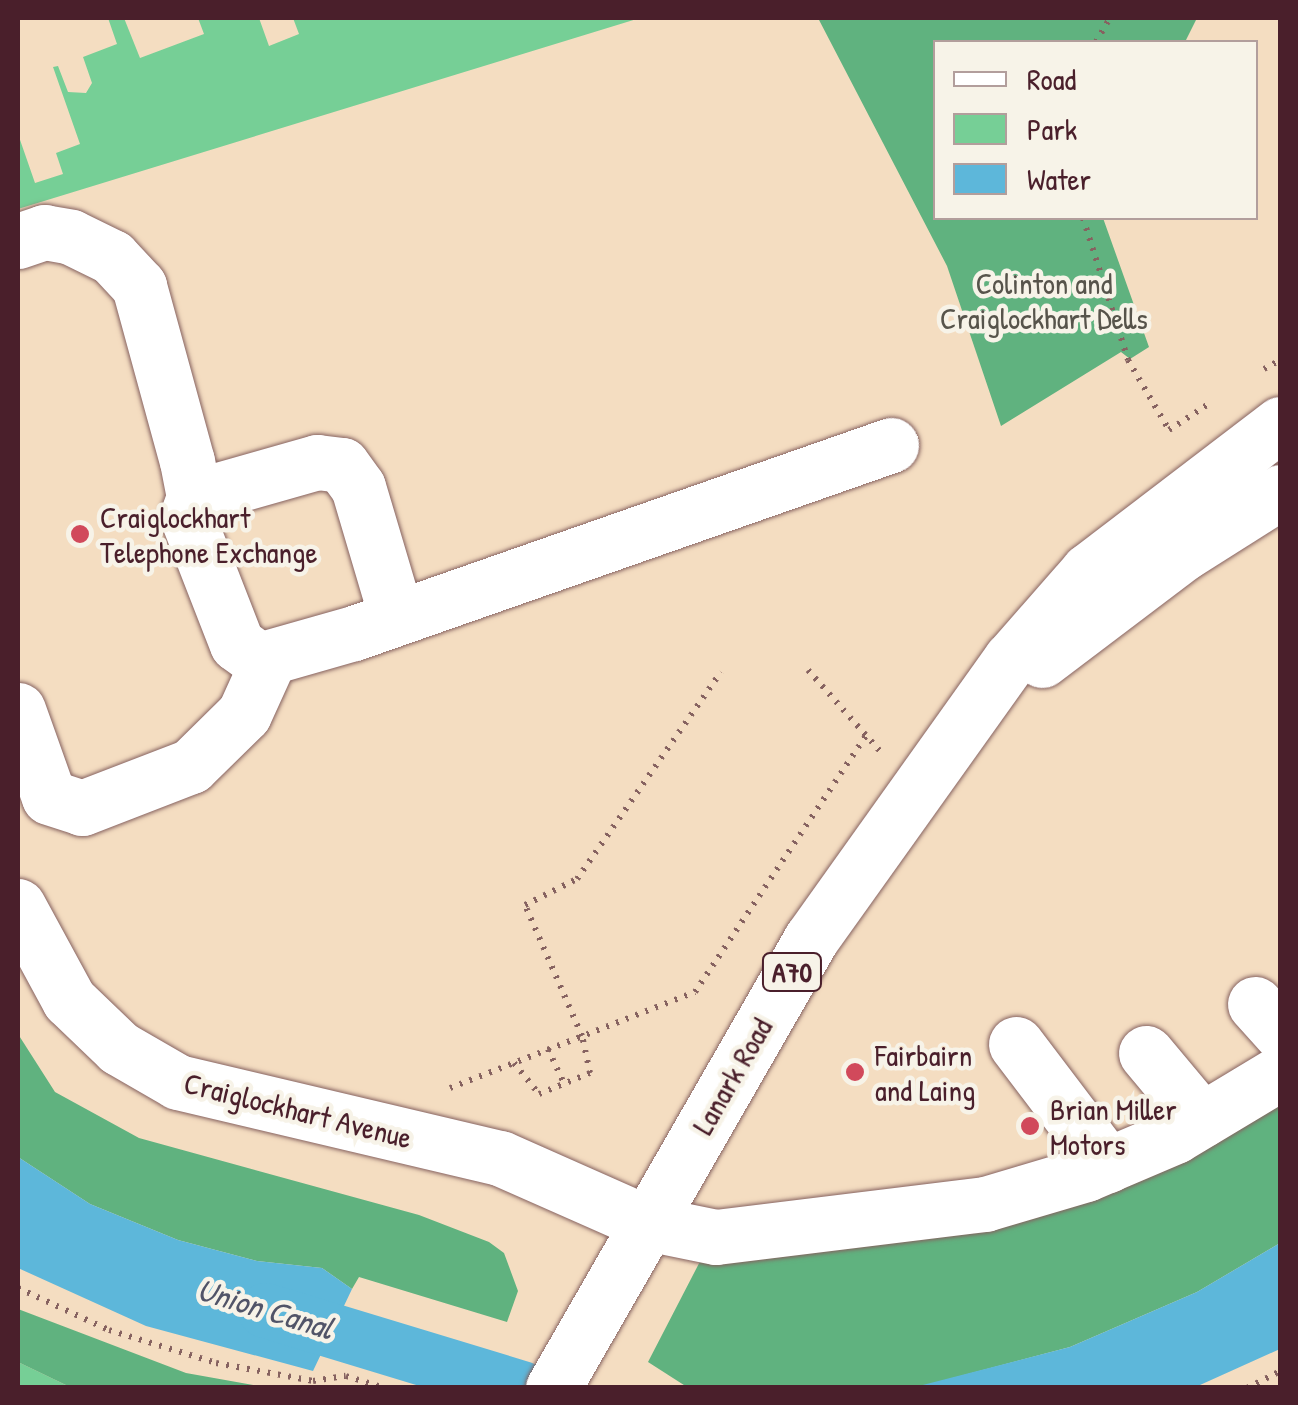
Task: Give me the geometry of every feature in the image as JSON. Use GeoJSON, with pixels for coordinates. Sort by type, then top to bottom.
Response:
{"type":"FeatureCollection","features":[{"type":"Feature","properties":{"kind":"main road"},"geometry":{"type":"LineString","coordinates":[[18,241],[44,232],[71,237],[112,257],[139,286],[194,498],[188,516],[237,644],[247,655],[268,661],[892,445]]}},
{"type":"Feature","properties":{"kind":"main road","name":"Lanark Road"},"geometry":{"type":"LineString","coordinates":[[647,1223],[811,939],[913,790],[1050,609],[1088,570],[1279,429]]}},
{"type":"Feature","properties":{"kind":"main road"},"geometry":{"type":"LineString","coordinates":[[194,498],[317,462],[342,465],[358,487],[391,616]]}},
{"type":"Feature","properties":{"kind":"main road","name":"Lanark Road"},"geometry":{"type":"LineString","coordinates":[[956,733],[1108,606],[1280,492]]}},
{"type":"Feature","properties":{"kind":"main road"},"geometry":{"type":"LineString","coordinates":[[18,710],[49,797],[82,808],[192,766],[244,714],[268,661]]}},
{"type":"Feature","properties":{"kind":"main road","name":"Craiglockhart Avenue"},"geometry":{"type":"LineString","coordinates":[[18,906],[69,1000],[102,1034],[158,1072],[500,1158],[647,1223],[716,1237],[788,1232],[984,1204],[1108,1165],[1202,1120],[1280,1073]]}},
{"type":"Feature","properties":{"kind":"main road"},"geometry":{"type":"LineString","coordinates":[[1016,1044],[1108,1165]]}},
{"type":"Feature","properties":{"kind":"main road"},"geometry":{"type":"LineString","coordinates":[[1146,1053],[1202,1120]]}},
{"type":"Feature","properties":{"kind":"main road","name":"A70"},"geometry":{"type":"LineString","coordinates":[[553,1388],[647,1223]]}},
{"type":"Feature","properties":{"kind":"path"},"geometry":{"type":"LineString","coordinates":[[1097,40],[1110,18]]}},
{"type":"Feature","properties":{"kind":"path"},"geometry":{"type":"LineString","coordinates":[[1084,220],[1128,360],[1169,430]]}},
{"type":"Feature","properties":{"kind":"path"},"geometry":{"type":"LineString","coordinates":[[808,670],[913,790]]}},
{"type":"Feature","properties":{"kind":"path"},"geometry":{"type":"LineString","coordinates":[[514,1062],[539,1094],[590,1073],[582,1036],[525,905],[577,879],[721,672]]}},
{"type":"Feature","properties":{"kind":"path"},"geometry":{"type":"LineString","coordinates":[[526,1058],[694,992],[866,736]]}},
{"type":"Feature","properties":{"kind":"path"},"geometry":{"type":"LineString","coordinates":[[548,1049],[564,1084]]}},
{"type":"Feature","properties":{"kind":"path"},"geometry":{"type":"LineString","coordinates":[[18,1288],[66,1314],[150,1344],[254,1373],[313,1382],[346,1376],[385,1388]]}},
{"type":"Feature","properties":{"kind":"path"},"geometry":{"type":"LineString","coordinates":[[1247,1388],[1280,1371]]}},
{"type":"Feature","properties":{"kind":"green space"},"geometry":{"type":"Polygon","coordinates":[[[108,18],[124,18],[140,58],[204,34],[198,18],[259,18],[269,46],[299,34],[293,18],[640,18],[18,209],[18,134],[35,183],[63,174],[56,153],[80,144],[53,67],[58,66],[68,92],[86,93],[92,83],[83,57],[117,44],[108,18]]]}},
{"type":"Feature","properties":{"kind":"green space","name":"Colinton and Craiglockhart Dells"},"geometry":{"type":"Polygon","coordinates":[[[818,18],[1197,18],[1186,40],[933,40],[933,220],[1104,220],[1149,347],[1130,359],[1121,352],[1001,426],[947,266],[818,18]]]}},
{"type":"Feature","properties":{"kind":"green space"},"geometry":{"type":"Polygon","coordinates":[[[18,1034],[55,1092],[139,1138],[419,1215],[489,1242],[504,1253],[518,1291],[507,1322],[359,1277],[352,1289],[322,1268],[257,1261],[178,1240],[90,1204],[18,1157],[18,1034]]]}},
{"type":"Feature","properties":{"kind":"green space"},"geometry":{"type":"Polygon","coordinates":[[[1280,1094],[1280,1243],[1197,1292],[1070,1347],[915,1388],[687,1387],[648,1362],[708,1246],[812,1242],[1280,1094]]]}},
{"type":"Feature","properties":{"kind":"green space"},"geometry":{"type":"Polygon","coordinates":[[[18,1309],[186,1373],[264,1387],[70,1387],[18,1362],[18,1309]]]}},
{"type":"Feature","properties":{"kind":"green space"},"geometry":{"type":"Polygon","coordinates":[[[18,1362],[70,1387],[18,1387],[18,1362]]]}},
{"type":"Feature","properties":{"kind":"water"},"geometry":{"type":"Polygon","coordinates":[[[18,1157],[90,1204],[178,1240],[257,1261],[322,1268],[352,1289],[313,1371],[146,1326],[18,1268],[18,1157]]]}},
{"type":"Feature","properties":{"kind":"water"},"geometry":{"type":"Polygon","coordinates":[[[1280,1243],[1280,1349],[1200,1385],[915,1387],[1070,1347],[1197,1292],[1280,1243]]]}},
{"type":"Feature","properties":{"kind":"waterway","name":"Union Canal"},"geometry":{"type":"LineString","coordinates":[[265,1310],[522,1388]]}},
{"type":"Feature","properties":{"kind":"place","name":"Craiglockhart Telephone Exchange"},"geometry":{"type":"Point","coordinates":[80,534]}},
{"type":"Feature","properties":{"kind":"place","name":"Fairbairn and Laing"},"geometry":{"type":"Point","coordinates":[855,1072]}},
{"type":"Feature","properties":{"kind":"place","name":"Brian Miller Motors"},"geometry":{"type":"Point","coordinates":[1030,1126]}}]}
